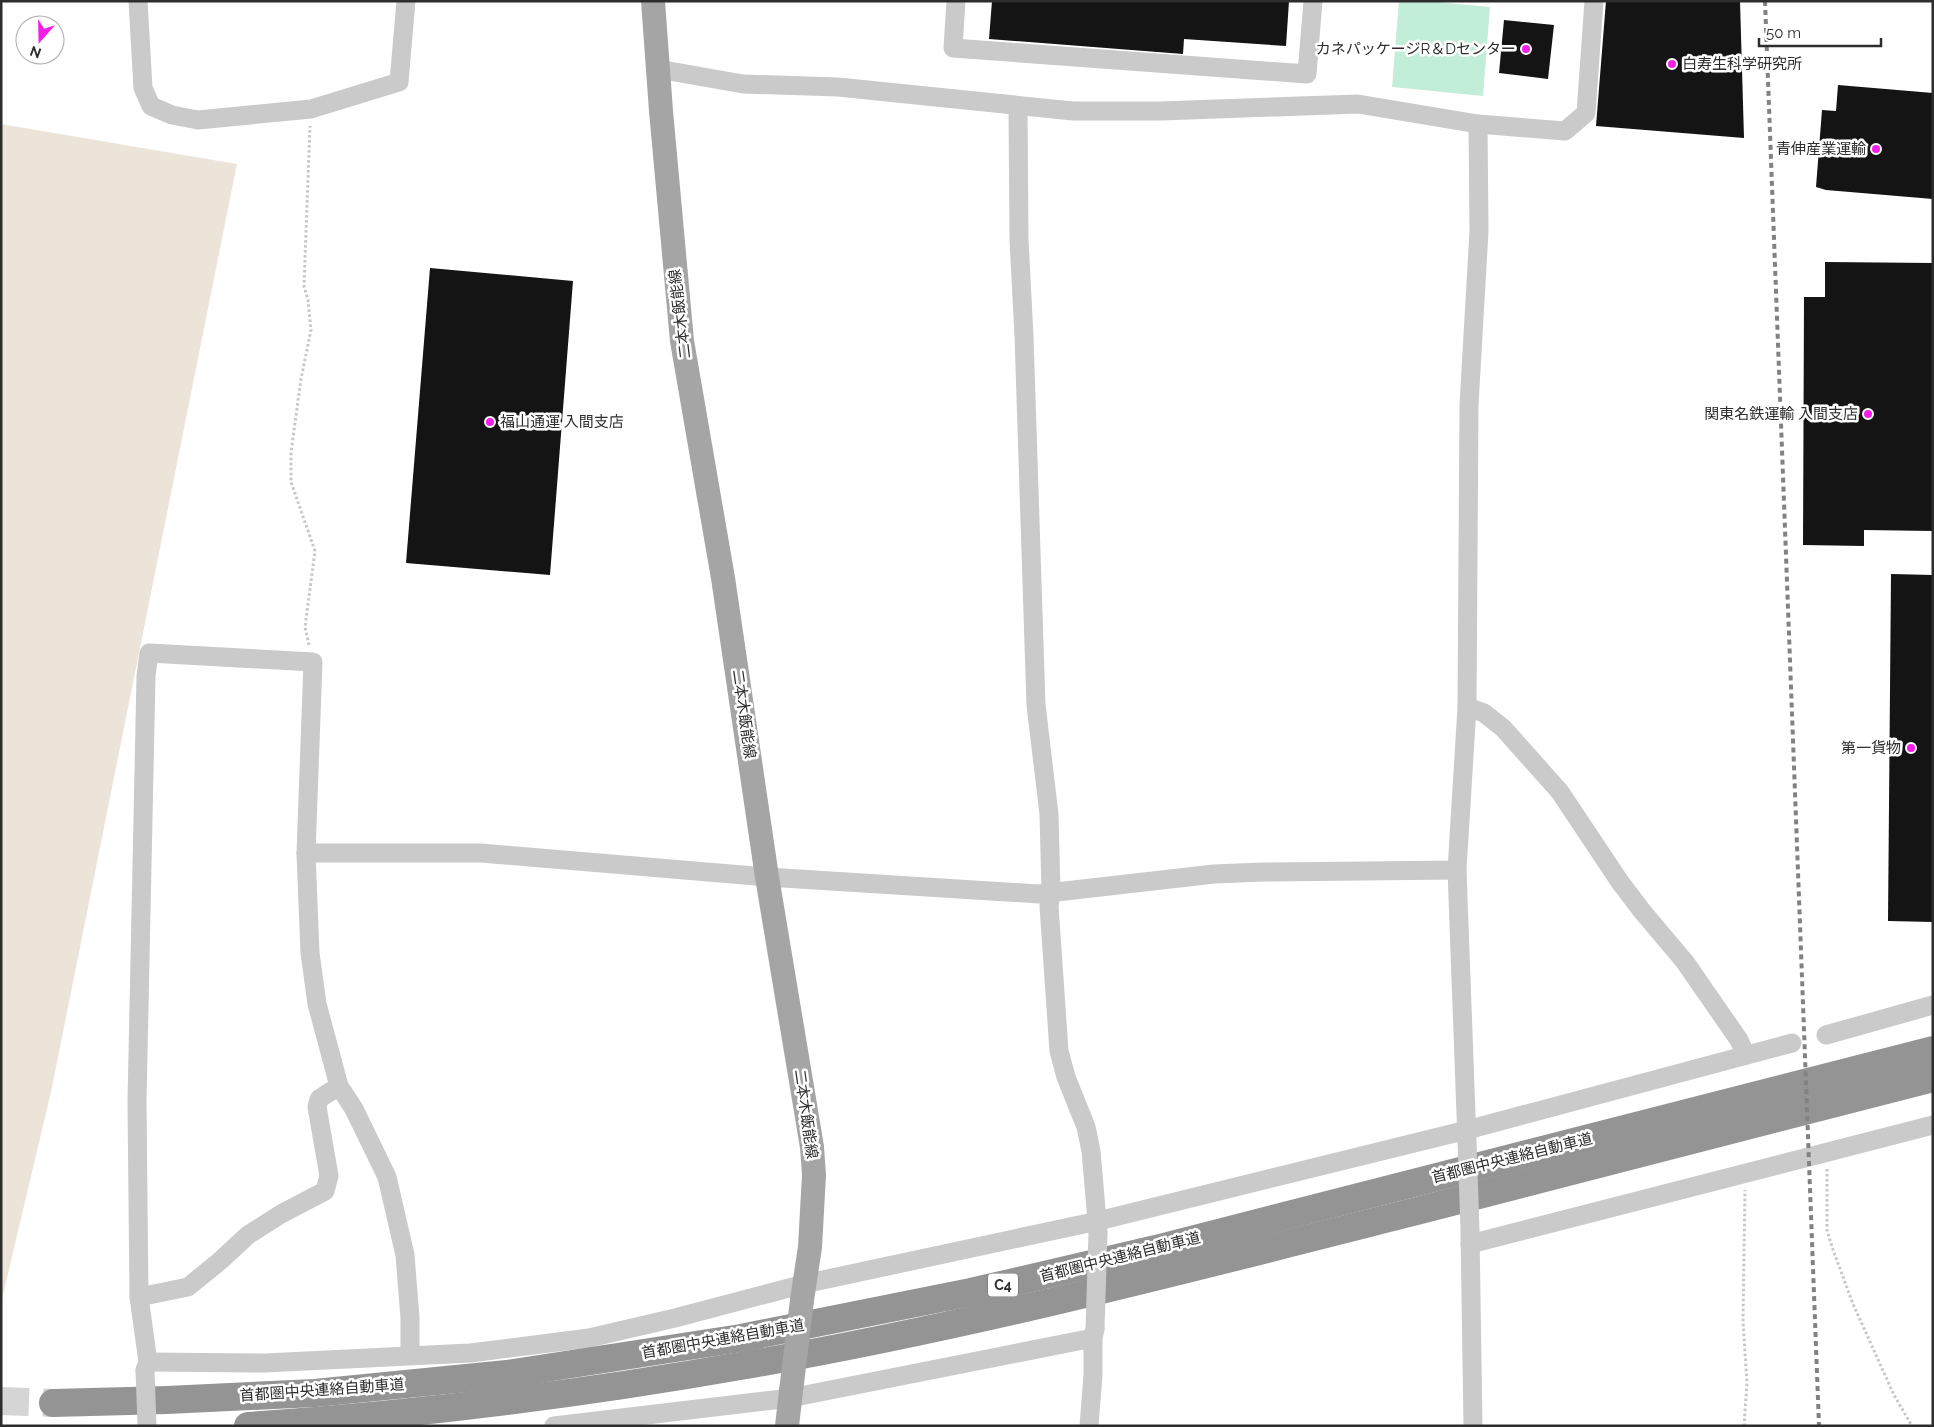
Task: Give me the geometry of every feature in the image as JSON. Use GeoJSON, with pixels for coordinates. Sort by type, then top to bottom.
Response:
{"type":"FeatureCollection","features":[{"type":"Feature","properties":{"kind":"highway","name":"首都圏中央連絡自動車道"},"geometry":{"type":"LineString","coordinates":[[53,1403],[315,1393],[507,1374],[741,1338],[971,1292],[1156,1249],[1933,1050]]}},
{"type":"Feature","properties":{"kind":"highway","name":"首都圏中央連絡自動車道"},"geometry":{"type":"LineString","coordinates":[[248,1426],[511,1401],[746,1365],[974,1320],[1163,1276],[1933,1078]]}},
{"type":"Feature","properties":{"kind":"main road","name":"二本木飯能線"},"geometry":{"type":"LineString","coordinates":[[653,1],[682,342],[730,622],[767,877],[812,1147],[814,1174],[810,1247],[787,1426]]}},
{"type":"Feature","properties":{"kind":"street"},"geometry":{"type":"LineString","coordinates":[[138,1],[143,88],[151,106],[172,115],[198,120],[311,109],[399,82],[406,1]]}},
{"type":"Feature","properties":{"kind":"street"},"geometry":{"type":"LineString","coordinates":[[956,1],[953,48],[1307,74],[1313,1]]}},
{"type":"Feature","properties":{"kind":"street"},"geometry":{"type":"LineString","coordinates":[[658,69],[744,84],[838,87],[1073,111],[1161,111],[1358,104],[1478,124],[1565,131],[1586,113],[1594,1]]}},
{"type":"Feature","properties":{"kind":"street"},"geometry":{"type":"LineString","coordinates":[[1018,106],[1019,240],[1036,705],[1049,814],[1051,892],[1049,906],[1059,1050],[1066,1077],[1086,1127],[1092,1151],[1098,1227],[1093,1376],[1089,1426]]}},
{"type":"Feature","properties":{"kind":"street"},"geometry":{"type":"LineString","coordinates":[[1473,1426],[1470,1238],[1457,870],[1467,707],[1469,405],[1479,231],[1478,124]]}},
{"type":"Feature","properties":{"kind":"street"},"geometry":{"type":"LineString","coordinates":[[147,1426],[147,1366],[139,1297],[138,1083],[146,676],[149,653],[313,662],[306,853],[310,953],[317,1004],[339,1086],[354,1109],[387,1177],[405,1255],[410,1318],[410,1355]]}},
{"type":"Feature","properties":{"kind":"street"},"geometry":{"type":"LineString","coordinates":[[1467,707],[1484,713],[1503,728],[1560,792],[1620,882],[1685,962],[1739,1040],[1746,1055]]}},
{"type":"Feature","properties":{"kind":"street"},"geometry":{"type":"LineString","coordinates":[[306,853],[481,853],[767,877],[1039,894],[1214,874],[1457,870]]}},
{"type":"Feature","properties":{"kind":"street"},"geometry":{"type":"LineString","coordinates":[[1826,1035],[1933,1006]]}},
{"type":"Feature","properties":{"kind":"street"},"geometry":{"type":"LineString","coordinates":[[147,1366],[265,1363],[470,1353],[589,1338],[1098,1227],[1467,1136],[1792,1043]]}},
{"type":"Feature","properties":{"kind":"street"},"geometry":{"type":"LineString","coordinates":[[139,1297],[188,1287],[220,1262],[248,1235],[280,1214],[325,1191],[329,1176],[317,1107],[319,1099],[339,1086]]}},
{"type":"Feature","properties":{"kind":"street"},"geometry":{"type":"LineString","coordinates":[[1470,1238],[1746,1174],[1933,1124]]}},
{"type":"Feature","properties":{"kind":"street"},"geometry":{"type":"LineString","coordinates":[[554,1426],[791,1394],[1094,1333]]}},
{"type":"Feature","properties":{"kind":"path"},"geometry":{"type":"LineString","coordinates":[[311,109],[304,286],[308,300],[310,330],[291,452],[291,482],[315,551],[305,627],[313,662]]}},
{"type":"Feature","properties":{"kind":"path"},"geometry":{"type":"LineString","coordinates":[[1827,1152],[1827,1230],[1832,1247],[1853,1304],[1894,1395],[1912,1426]]}},
{"type":"Feature","properties":{"kind":"path"},"geometry":{"type":"LineString","coordinates":[[1744,1426],[1747,1383],[1743,1321],[1746,1174]]}},
{"type":"Feature","properties":{"kind":"shaded area"},"geometry":{"type":"Polygon","coordinates":[[[1399,1],[1426,1],[1490,7],[1483,96],[1392,87],[1399,1]]]}},
{"type":"Feature","properties":{"kind":"shaded area"},"geometry":{"type":"Polygon","coordinates":[[[1,124],[237,164],[51,1092],[1,1303],[1,124]]]}},
{"type":"Feature","properties":{"kind":"building"},"geometry":{"type":"Polygon","coordinates":[[[992,1],[1289,1],[1286,46],[1184,39],[1183,54],[989,39],[992,1]]]}},
{"type":"Feature","properties":{"kind":"building","name":"白寿生科学研究所"},"geometry":{"type":"Polygon","coordinates":[[[1606,1],[1740,1],[1744,138],[1596,126],[1606,1]]]}},
{"type":"Feature","properties":{"kind":"building","name":"カネパッケージR＆Dセンター"},"geometry":{"type":"Polygon","coordinates":[[[1504,20],[1554,25],[1548,79],[1499,73],[1504,20]]]}},
{"type":"Feature","properties":{"kind":"building","name":"青伸産業運輸"},"geometry":{"type":"Polygon","coordinates":[[[1838,85],[1933,93],[1933,199],[1826,190],[1816,187],[1822,110],[1836,111],[1838,85]]]}},
{"type":"Feature","properties":{"kind":"building","name":"関東名鉄運輸 入間支店"},"geometry":{"type":"Polygon","coordinates":[[[1825,262],[1933,263],[1933,531],[1864,530],[1864,546],[1803,545],[1804,297],[1825,297],[1825,262]]]}},
{"type":"Feature","properties":{"kind":"building","name":"福山通運 入間支店"},"geometry":{"type":"Polygon","coordinates":[[[430,268],[573,281],[550,575],[406,563],[430,268]]]}},
{"type":"Feature","properties":{"kind":"building","name":"第一貨物"},"geometry":{"type":"Polygon","coordinates":[[[1891,574],[1933,575],[1933,922],[1888,921],[1891,574]]]}},
{"type":"Feature","properties":{"kind":"tunnel"},"geometry":{"type":"LineString","coordinates":[[1,1401],[53,1403]]}},
{"type":"Feature","properties":{"kind":"railway"},"geometry":{"type":"LineString","coordinates":[[1765,1],[1819,1426]]}},
{"type":"Feature","properties":{"kind":"place","name":"カネパッケージR＆Dセンター"},"geometry":{"type":"Point","coordinates":[1526,49]}},
{"type":"Feature","properties":{"kind":"place","name":"白寿生科学研究所"},"geometry":{"type":"Point","coordinates":[1672,64]}},
{"type":"Feature","properties":{"kind":"place","name":"青伸産業運輸"},"geometry":{"type":"Point","coordinates":[1876,149]}},
{"type":"Feature","properties":{"kind":"place","name":"関東名鉄運輸 入間支店"},"geometry":{"type":"Point","coordinates":[1868,414]}},
{"type":"Feature","properties":{"kind":"place","name":"福山通運 入間支店"},"geometry":{"type":"Point","coordinates":[490,422]}},
{"type":"Feature","properties":{"kind":"place","name":"第一貨物"},"geometry":{"type":"Point","coordinates":[1911,748]}}]}
